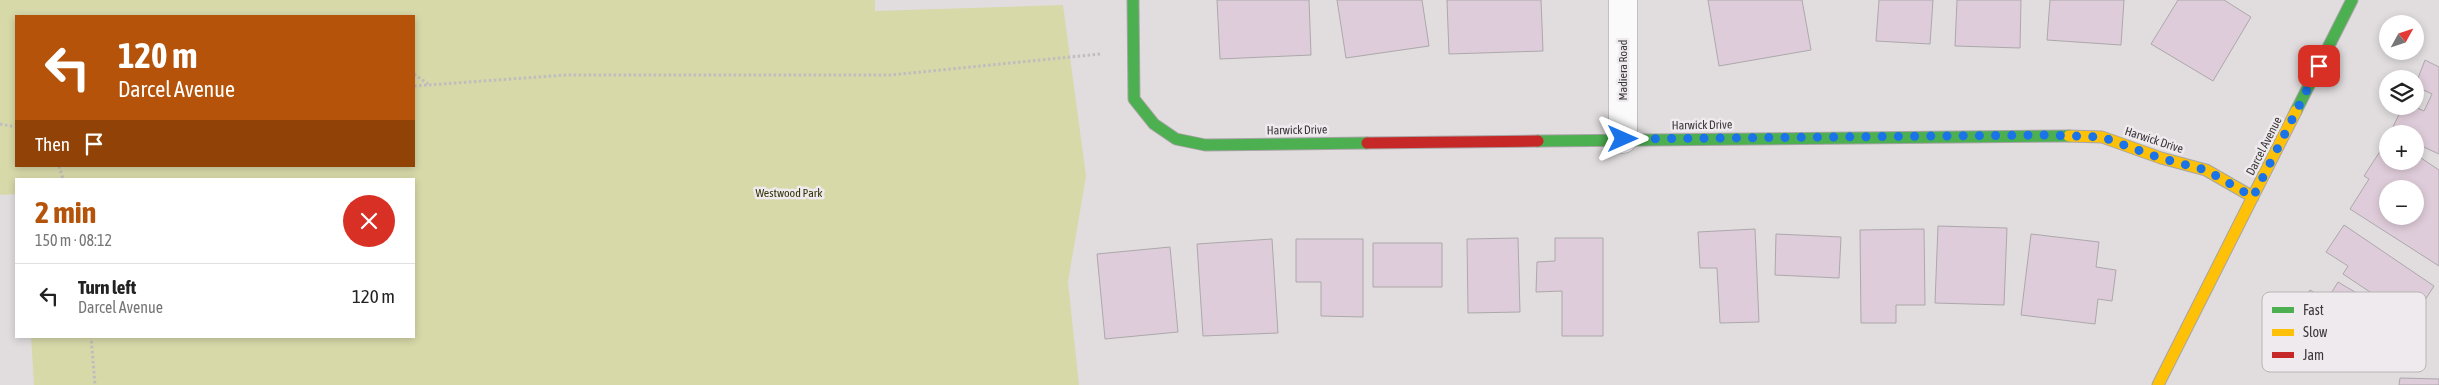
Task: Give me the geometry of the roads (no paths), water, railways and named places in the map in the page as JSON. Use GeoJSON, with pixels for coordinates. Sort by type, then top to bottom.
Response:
{"type":"FeatureCollection","features":[{"type":"Feature","properties":{"kind":"street","name":"Harwick Drive"},"geometry":{"type":"LineString","coordinates":[[1133,0],[1134,99],[1154,124],[1176,139],[1204,145],[2047,135],[2102,137],[2160,158],[2206,170],[2253,197]]}},
{"type":"Feature","properties":{"kind":"street","name":"Madiera Road"},"geometry":{"type":"LineString","coordinates":[[1623,0],[1623,139]]}},
{"type":"Feature","properties":{"kind":"street","name":"Darcel Avenue"},"geometry":{"type":"LineString","coordinates":[[2158,385],[2352,0]]}},
{"type":"Feature","properties":{"kind":"park label","name":"Westwood Park"},"geometry":{"type":"Point","coordinates":[789,193]}}]}
